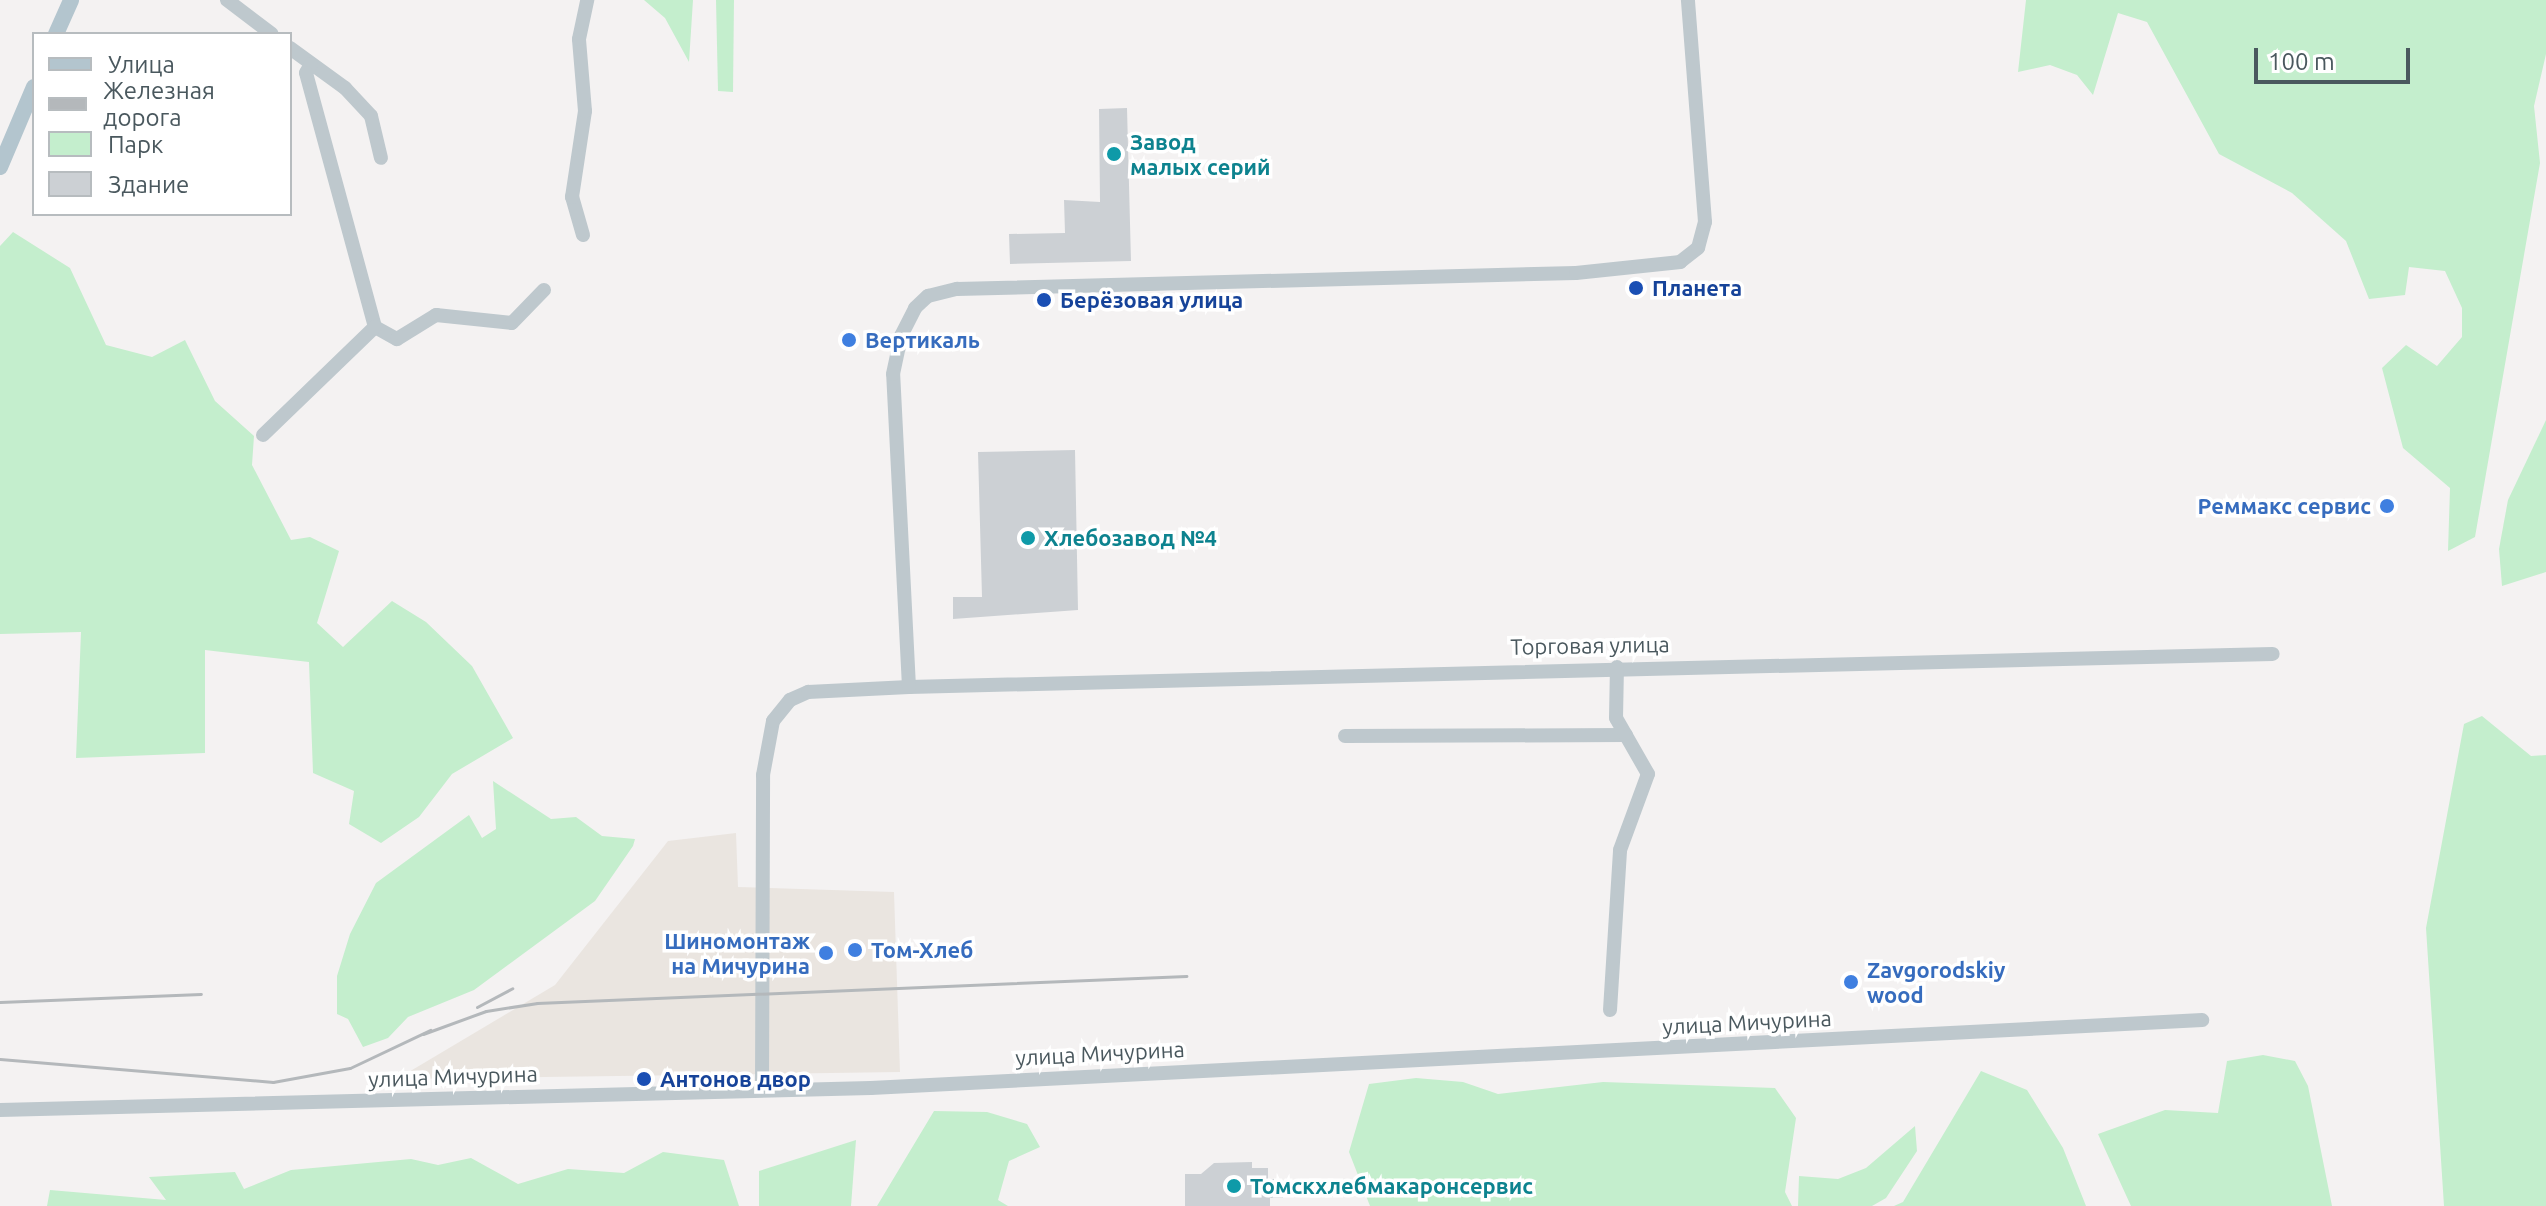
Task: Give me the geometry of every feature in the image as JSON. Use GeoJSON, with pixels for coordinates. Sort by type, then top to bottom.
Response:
{"type":"FeatureCollection","features":[{"type":"Feature","properties":{"kind":"main road"},"geometry":{"type":"LineString","coordinates":[[57,32],[71,0]]}},
{"type":"Feature","properties":{"kind":"main road"},"geometry":{"type":"LineString","coordinates":[[0,167],[32,92]]}},
{"type":"Feature","properties":{"kind":"street"},"geometry":{"type":"LineString","coordinates":[[227,0],[269,32]]}},
{"type":"Feature","properties":{"kind":"street"},"geometry":{"type":"LineString","coordinates":[[583,235],[572,197],[585,111],[579,39],[587,0]]}},
{"type":"Feature","properties":{"kind":"street"},"geometry":{"type":"LineString","coordinates":[[762,1089],[763,775],[773,721],[790,700],[808,692],[909,687],[893,374],[905,324],[928,296],[957,289],[1576,273],[1689,257],[1705,222],[1688,0]]}},
{"type":"Feature","properties":{"kind":"street"},"geometry":{"type":"LineString","coordinates":[[292,50],[371,116],[381,158]]}},
{"type":"Feature","properties":{"kind":"street"},"geometry":{"type":"LineString","coordinates":[[311,64],[306,73],[375,327],[397,339],[436,315],[512,323],[544,290]]}},
{"type":"Feature","properties":{"kind":"street"},"geometry":{"type":"LineString","coordinates":[[263,435],[375,327]]}},
{"type":"Feature","properties":{"kind":"street","name":"Торговая улица"},"geometry":{"type":"LineString","coordinates":[[909,687],[1617,667],[2273,654]]}},
{"type":"Feature","properties":{"kind":"street"},"geometry":{"type":"LineString","coordinates":[[1610,1010],[1620,850],[1648,774],[1616,718],[1617,667]]}},
{"type":"Feature","properties":{"kind":"street"},"geometry":{"type":"LineString","coordinates":[[1345,736],[1626,735]]}},
{"type":"Feature","properties":{"kind":"street","name":"улица Мичурина"},"geometry":{"type":"LineString","coordinates":[[0,1110],[762,1089],[1305,1068],[2202,1020]]}},
{"type":"Feature","properties":{"kind":"shaded area"},"geometry":{"type":"Polygon","coordinates":[[[736,833],[738,887],[894,892],[900,1072],[397,1079],[555,985],[668,841],[736,833]]]}},
{"type":"Feature","properties":{"kind":"green space"},"geometry":{"type":"Polygon","coordinates":[[[644,0],[693,0],[689,62],[665,18],[644,0]]]}},
{"type":"Feature","properties":{"kind":"green space"},"geometry":{"type":"Polygon","coordinates":[[[716,0],[734,0],[733,92],[718,91],[716,0]]]}},
{"type":"Feature","properties":{"kind":"green space"},"geometry":{"type":"Polygon","coordinates":[[[2026,0],[2546,0],[2546,54],[2534,106],[2540,163],[2475,537],[2448,551],[2450,488],[2403,448],[2382,368],[2406,345],[2437,366],[2462,337],[2462,308],[2445,271],[2409,267],[2405,295],[2369,299],[2346,241],[2292,193],[2219,154],[2147,22],[2118,13],[2093,95],[2077,75],[2050,65],[2018,72],[2026,0]]]}},
{"type":"Feature","properties":{"kind":"green space"},"geometry":{"type":"Polygon","coordinates":[[[13,232],[70,268],[106,345],[152,357],[185,340],[215,401],[254,436],[252,465],[291,540],[310,537],[339,551],[317,623],[343,647],[392,601],[426,622],[472,666],[513,738],[452,774],[419,817],[381,843],[349,824],[354,791],[313,773],[309,662],[205,650],[205,753],[76,758],[81,632],[0,634],[0,246],[13,232]]]}},
{"type":"Feature","properties":{"kind":"green space"},"geometry":{"type":"Polygon","coordinates":[[[2546,420],[2546,572],[2502,586],[2499,549],[2508,500],[2546,420]]]}},
{"type":"Feature","properties":{"kind":"green space"},"geometry":{"type":"Polygon","coordinates":[[[2482,716],[2531,756],[2546,755],[2546,1206],[2444,1206],[2426,928],[2464,724],[2482,716]]]}},
{"type":"Feature","properties":{"kind":"green space"},"geometry":{"type":"Polygon","coordinates":[[[493,781],[551,819],[576,817],[602,836],[635,839],[633,846],[595,901],[474,990],[408,1017],[388,1038],[363,1047],[348,1019],[337,1014],[337,976],[350,934],[376,883],[469,815],[482,838],[496,829],[493,781]]]}},
{"type":"Feature","properties":{"kind":"green space"},"geometry":{"type":"Polygon","coordinates":[[[2263,1055],[2295,1061],[2308,1086],[2332,1206],[2131,1206],[2098,1134],[2165,1110],[2218,1113],[2227,1061],[2263,1055]]]}},
{"type":"Feature","properties":{"kind":"green space"},"geometry":{"type":"Polygon","coordinates":[[[1981,1071],[2027,1090],[2063,1148],[2086,1206],[1894,1206],[1903,1202],[1981,1071]]]}},
{"type":"Feature","properties":{"kind":"green space"},"geometry":{"type":"Polygon","coordinates":[[[1416,1078],[1463,1082],[1498,1094],[1603,1082],[1775,1088],[1796,1118],[1785,1192],[1792,1206],[1370,1206],[1349,1152],[1369,1084],[1416,1078]]]}},
{"type":"Feature","properties":{"kind":"green space"},"geometry":{"type":"Polygon","coordinates":[[[934,1111],[987,1112],[1027,1124],[1040,1147],[1009,1161],[998,1200],[1008,1206],[877,1206],[934,1111]]]}},
{"type":"Feature","properties":{"kind":"green space"},"geometry":{"type":"Polygon","coordinates":[[[1915,1126],[1917,1151],[1886,1198],[1872,1206],[1798,1206],[1799,1176],[1838,1179],[1866,1168],[1915,1126]]]}},
{"type":"Feature","properties":{"kind":"green space"},"geometry":{"type":"Polygon","coordinates":[[[856,1140],[851,1206],[759,1206],[759,1171],[856,1140]]]}},
{"type":"Feature","properties":{"kind":"green space"},"geometry":{"type":"Polygon","coordinates":[[[663,1152],[724,1160],[739,1206],[47,1206],[50,1190],[166,1200],[149,1177],[235,1172],[244,1189],[291,1170],[411,1159],[438,1165],[471,1158],[518,1184],[568,1169],[624,1173],[663,1152]]]}},
{"type":"Feature","properties":{"kind":"building","name":"Завод малых серий"},"geometry":{"type":"Polygon","coordinates":[[[1127,108],[1131,261],[1010,264],[1009,234],[1065,233],[1064,200],[1100,202],[1099,109],[1127,108]]]}},
{"type":"Feature","properties":{"kind":"building","name":"Хлебозавод №4"},"geometry":{"type":"Polygon","coordinates":[[[1075,450],[1078,610],[953,619],[953,597],[982,597],[978,452],[1075,450]]]}},
{"type":"Feature","properties":{"kind":"building","name":"Томскхлебмакаронсервис"},"geometry":{"type":"Polygon","coordinates":[[[1252,1162],[1252,1168],[1268,1168],[1268,1179],[1282,1179],[1283,1198],[1270,1198],[1270,1206],[1185,1206],[1185,1174],[1201,1174],[1214,1163],[1252,1162]]]}},
{"type":"Feature","properties":{"kind":"railway"},"geometry":{"type":"LineString","coordinates":[[423,1034],[486,1011],[537,1003],[1186,976]]}},
{"type":"Feature","properties":{"kind":"railway"},"geometry":{"type":"LineString","coordinates":[[477,1007],[512,988]]}},
{"type":"Feature","properties":{"kind":"railway"},"geometry":{"type":"LineString","coordinates":[[0,1002],[201,994]]}},
{"type":"Feature","properties":{"kind":"railway"},"geometry":{"type":"LineString","coordinates":[[0,1059],[273,1082],[350,1068],[430,1030]]}},
{"type":"Feature","properties":{"kind":"place","name":"Завод малых серий"},"geometry":{"type":"Point","coordinates":[1114,154]}},
{"type":"Feature","properties":{"kind":"place","name":"Планета"},"geometry":{"type":"Point","coordinates":[1636,288]}},
{"type":"Feature","properties":{"kind":"place","name":"Берёзовая улица"},"geometry":{"type":"Point","coordinates":[1044,300]}},
{"type":"Feature","properties":{"kind":"place","name":"Вертикаль"},"geometry":{"type":"Point","coordinates":[849,340]}},
{"type":"Feature","properties":{"kind":"place","name":"Реммакс сервис"},"geometry":{"type":"Point","coordinates":[2387,506]}},
{"type":"Feature","properties":{"kind":"place","name":"Хлебозавод №4"},"geometry":{"type":"Point","coordinates":[1028,538]}},
{"type":"Feature","properties":{"kind":"place","name":"Том-Хлеб"},"geometry":{"type":"Point","coordinates":[855,950]}},
{"type":"Feature","properties":{"kind":"place","name":"Шиномонтаж на Мичурина"},"geometry":{"type":"Point","coordinates":[826,953]}},
{"type":"Feature","properties":{"kind":"place","name":"Zavgorodskiy wood"},"geometry":{"type":"Point","coordinates":[1851,982]}},
{"type":"Feature","properties":{"kind":"place","name":"Антонов двор"},"geometry":{"type":"Point","coordinates":[644,1079]}},
{"type":"Feature","properties":{"kind":"place","name":"Томскхлебмакаронсервис"},"geometry":{"type":"Point","coordinates":[1234,1186]}}]}
